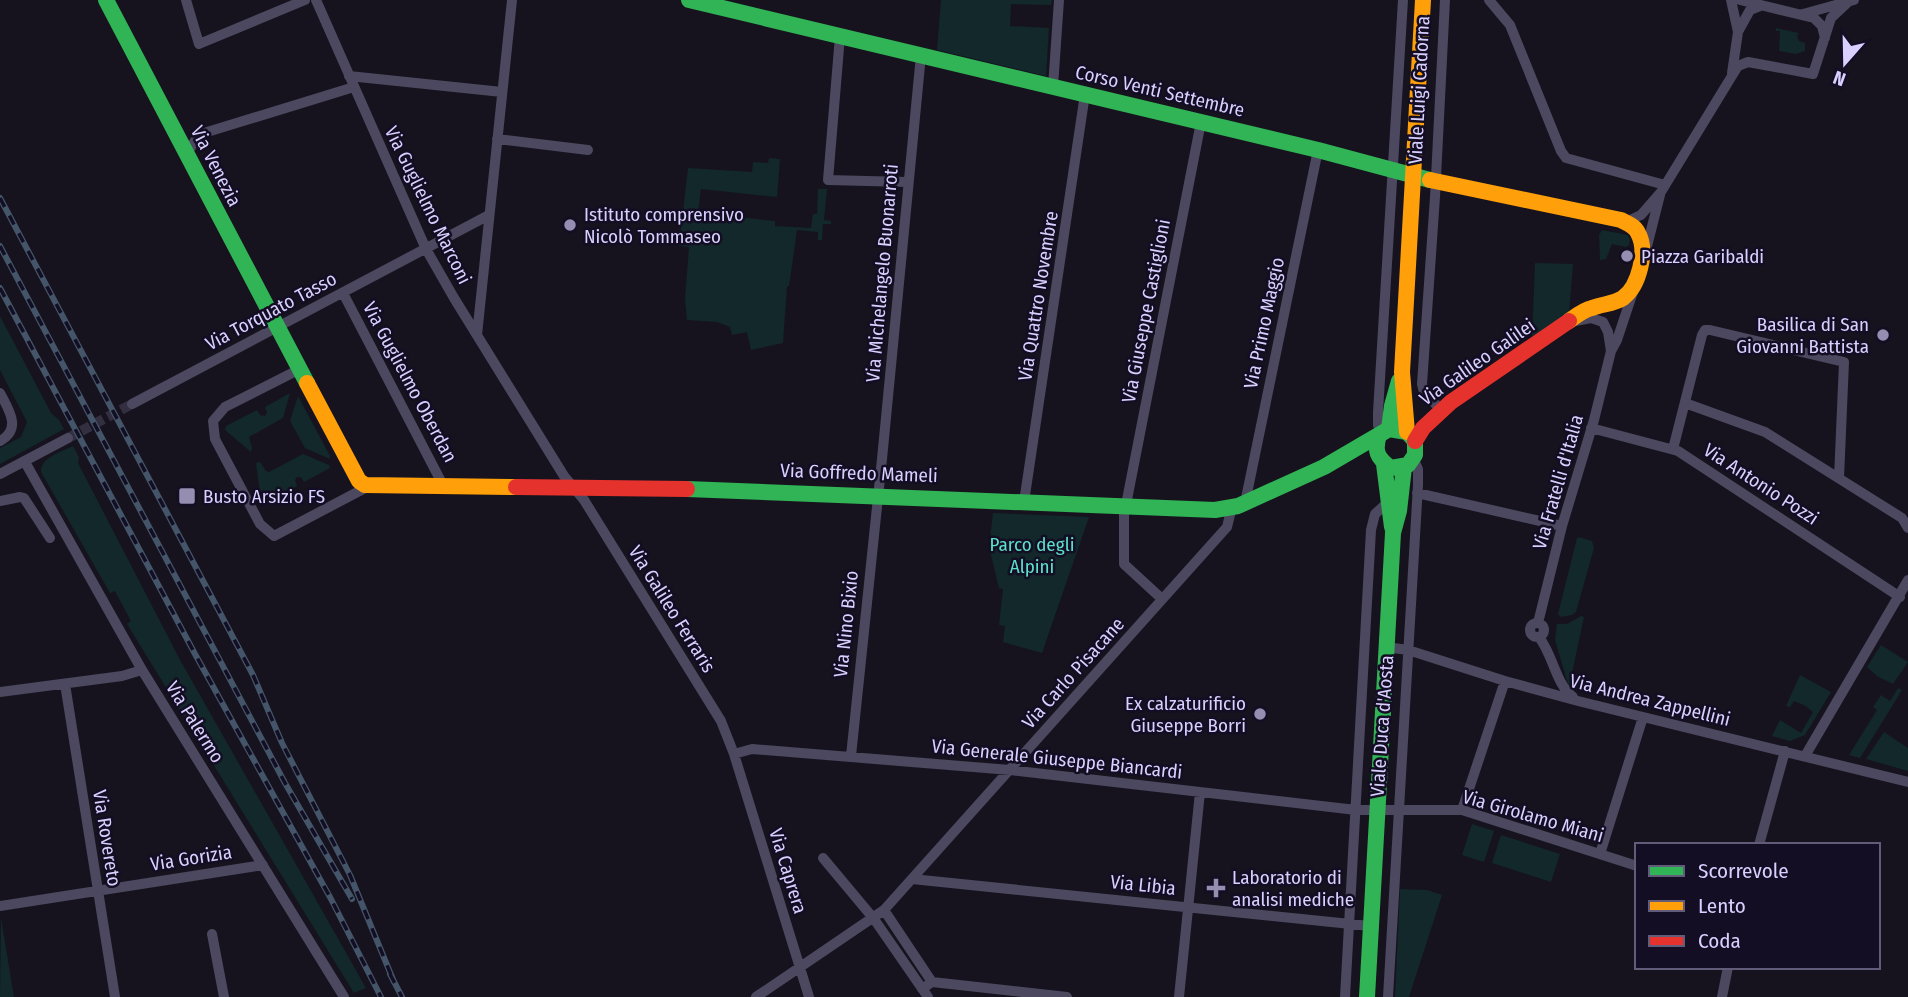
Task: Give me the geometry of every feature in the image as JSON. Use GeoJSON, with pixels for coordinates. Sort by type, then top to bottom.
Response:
{"type":"FeatureCollection","features":[{"type":"Feature","properties":{"kind":"street","name":"Via Venezia"},"geometry":{"type":"LineString","coordinates":[[106,0],[359,481],[369,486]]}},
{"type":"Feature","properties":{"kind":"street"},"geometry":{"type":"LineString","coordinates":[[186,0],[199,44],[305,0]]}},
{"type":"Feature","properties":{"kind":"street","name":"Via Guglielmo Marconi"},"geometry":{"type":"LineString","coordinates":[[316,0],[426,249],[572,486]]}},
{"type":"Feature","properties":{"kind":"street"},"geometry":{"type":"LineString","coordinates":[[477,335],[512,0]]}},
{"type":"Feature","properties":{"kind":"street","name":"Corso Venti Settembre"},"geometry":{"type":"LineString","coordinates":[[689,0],[721,4],[840,36],[1318,150],[1436,182],[1621,219]]}},
{"type":"Feature","properties":{"kind":"street"},"geometry":{"type":"LineString","coordinates":[[1053,87],[1059,0]]}},
{"type":"Feature","properties":{"kind":"street","name":"Viale Luigi Cadorna"},"geometry":{"type":"LineString","coordinates":[[1394,170],[1403,0]]}},
{"type":"Feature","properties":{"kind":"street","name":"Viale Luigi Cadorna"},"geometry":{"type":"LineString","coordinates":[[1413,176],[1423,0]]}},
{"type":"Feature","properties":{"kind":"street","name":"Viale Luigi Cadorna"},"geometry":{"type":"LineString","coordinates":[[1436,182],[1445,0]]}},
{"type":"Feature","properties":{"kind":"street"},"geometry":{"type":"LineString","coordinates":[[1731,0],[1738,32],[1732,73]]}},
{"type":"Feature","properties":{"kind":"street"},"geometry":{"type":"LineString","coordinates":[[1740,0],[1803,14],[1818,22],[1825,38]]}},
{"type":"Feature","properties":{"kind":"street"},"geometry":{"type":"LineString","coordinates":[[1803,14],[1851,1]]}},
{"type":"Feature","properties":{"kind":"street"},"geometry":{"type":"LineString","coordinates":[[1621,219],[1630,220],[1641,215],[1663,189],[1732,73],[1742,63],[1795,69],[1807,67],[1817,60],[1832,16],[1851,1]]}},
{"type":"Feature","properties":{"kind":"street"},"geometry":{"type":"LineString","coordinates":[[1493,2],[1510,25],[1563,154],[1572,161],[1663,189]]}},
{"type":"Feature","properties":{"kind":"street"},"geometry":{"type":"LineString","coordinates":[[1738,32],[1747,13],[1760,6]]}},
{"type":"Feature","properties":{"kind":"street"},"geometry":{"type":"LineString","coordinates":[[840,36],[828,180],[907,182]]}},
{"type":"Feature","properties":{"kind":"street"},"geometry":{"type":"LineString","coordinates":[[1738,45],[1748,57],[1759,63]]}},
{"type":"Feature","properties":{"kind":"street","name":"Via Michelangelo Buonarroti"},"geometry":{"type":"LineString","coordinates":[[878,495],[921,55]]}},
{"type":"Feature","properties":{"kind":"street"},"geometry":{"type":"LineString","coordinates":[[349,76],[502,92]]}},
{"type":"Feature","properties":{"kind":"street"},"geometry":{"type":"LineString","coordinates":[[186,155],[198,136],[204,133],[354,87]]}},
{"type":"Feature","properties":{"kind":"street","name":"Via Quattro Novembre"},"geometry":{"type":"LineString","coordinates":[[1024,502],[1085,94]]}},
{"type":"Feature","properties":{"kind":"street","name":"Via Giuseppe Castiglioni"},"geometry":{"type":"LineString","coordinates":[[1162,599],[1124,564],[1126,506],[1200,122]]}},
{"type":"Feature","properties":{"kind":"street"},"geometry":{"type":"LineString","coordinates":[[497,139],[588,150]]}},
{"type":"Feature","properties":{"kind":"street","name":"Via Primo Maggio"},"geometry":{"type":"LineString","coordinates":[[1239,505],[1318,150]]}},
{"type":"Feature","properties":{"kind":"street"},"geometry":{"type":"LineString","coordinates":[[1394,170],[1378,425],[1383,432],[1411,436]]}},
{"type":"Feature","properties":{"kind":"street"},"geometry":{"type":"LineString","coordinates":[[1402,372],[1383,432],[1375,448],[1382,462],[1395,468],[1409,463],[1416,450],[1411,436],[1402,372],[1413,176]]}},
{"type":"Feature","properties":{"kind":"street"},"geometry":{"type":"LineString","coordinates":[[1436,182],[1422,384],[1424,392],[1441,410]]}},
{"type":"Feature","properties":{"kind":"street","name":"Via Fratelli d'Italia"},"geometry":{"type":"LineString","coordinates":[[1578,701],[1562,687],[1551,654],[1539,637],[1544,629],[1538,623],[1611,351],[1630,306],[1663,189]]}},
{"type":"Feature","properties":{"kind":"street","name":"Via Torquato Tasso"},"geometry":{"type":"LineString","coordinates":[[132,404],[489,215]]}},
{"type":"Feature","properties":{"kind":"street"},"geometry":{"type":"LineString","coordinates":[[1621,219],[1638,231],[1639,271]]}},
{"type":"Feature","properties":{"kind":"street","name":"Via Galileo Galilei"},"geometry":{"type":"LineString","coordinates":[[1411,436],[1441,410],[1590,309],[1622,298],[1639,271]]}},
{"type":"Feature","properties":{"kind":"street","name":"Via Guglielmo Oberdan"},"geometry":{"type":"LineString","coordinates":[[343,293],[444,486]]}},
{"type":"Feature","properties":{"kind":"street"},"geometry":{"type":"LineString","coordinates":[[454,298],[467,309],[479,309]]}},
{"type":"Feature","properties":{"kind":"street"},"geometry":{"type":"LineString","coordinates":[[1569,323],[1591,318],[1603,322],[1608,331],[1611,351]]}},
{"type":"Feature","properties":{"kind":"street"},"geometry":{"type":"LineString","coordinates":[[1672,449],[1702,335],[1705,330],[1710,330],[1844,362],[1839,478]]}},
{"type":"Feature","properties":{"kind":"street"},"geometry":{"type":"LineString","coordinates":[[300,369],[225,407],[213,421],[215,439],[260,524],[274,536],[369,486]]}},
{"type":"Feature","properties":{"kind":"street"},"geometry":{"type":"LineString","coordinates":[[0,393],[13,424],[9,435],[0,441]]}},
{"type":"Feature","properties":{"kind":"street"},"geometry":{"type":"LineString","coordinates":[[1685,402],[1765,432],[1907,525]]}},
{"type":"Feature","properties":{"kind":"street","name":"Via Antonio Pozzi"},"geometry":{"type":"LineString","coordinates":[[1591,428],[1672,449],[1900,597]]}},
{"type":"Feature","properties":{"kind":"street","name":"Via Goffredo Mameli"},"geometry":{"type":"LineString","coordinates":[[369,486],[572,486],[878,495],[1206,510],[1239,505],[1337,461],[1383,432]]}},
{"type":"Feature","properties":{"kind":"street"},"geometry":{"type":"LineString","coordinates":[[0,474],[68,438]]}},
{"type":"Feature","properties":{"kind":"street","name":"Via Goffredo Mameli"},"geometry":{"type":"LineString","coordinates":[[1337,461],[1359,456],[1382,462]]}},
{"type":"Feature","properties":{"kind":"street","name":"Via Palermo"},"geometry":{"type":"LineString","coordinates":[[25,461],[142,670],[344,997]]}},
{"type":"Feature","properties":{"kind":"street","name":"Viale Duca d'Aosta"},"geometry":{"type":"LineString","coordinates":[[1382,462],[1393,533]]}},
{"type":"Feature","properties":{"kind":"street","name":"Viale Duca d'Aosta"},"geometry":{"type":"LineString","coordinates":[[1367,997],[1393,533],[1409,463],[1418,469],[1388,997]]}},
{"type":"Feature","properties":{"kind":"street","name":"Via Galileo Ferraris"},"geometry":{"type":"LineString","coordinates":[[572,486],[584,500],[714,709],[734,754]]}},
{"type":"Feature","properties":{"kind":"street"},"geometry":{"type":"LineString","coordinates":[[1417,493],[1562,526]]}},
{"type":"Feature","properties":{"kind":"street","name":"Via Nino Bixio"},"geometry":{"type":"LineString","coordinates":[[851,756],[878,495]]}},
{"type":"Feature","properties":{"kind":"street"},"geometry":{"type":"LineString","coordinates":[[0,501],[24,498],[50,538]]}},
{"type":"Feature","properties":{"kind":"street","name":"Viale Duca d'Aosta"},"geometry":{"type":"LineString","coordinates":[[1345,997],[1371,526],[1376,514],[1387,503]]}},
{"type":"Feature","properties":{"kind":"street","name":"Via Carlo Pisacane"},"geometry":{"type":"LineString","coordinates":[[756,997],[884,910],[1227,527],[1239,505]]}},
{"type":"Feature","properties":{"kind":"street"},"geometry":{"type":"LineString","coordinates":[[1805,756],[1908,580]]}},
{"type":"Feature","properties":{"kind":"street","name":"Via Andrea Zappellini"},"geometry":{"type":"LineString","coordinates":[[1386,647],[1408,650],[1578,701],[1908,782]]}},
{"type":"Feature","properties":{"kind":"street"},"geometry":{"type":"LineString","coordinates":[[0,692],[122,676],[142,670]]}},
{"type":"Feature","properties":{"kind":"street"},"geometry":{"type":"LineString","coordinates":[[1461,810],[1505,681]]}},
{"type":"Feature","properties":{"kind":"street","name":"Via Rovereto"},"geometry":{"type":"LineString","coordinates":[[65,684],[115,997]]}},
{"type":"Feature","properties":{"kind":"street"},"geometry":{"type":"LineString","coordinates":[[1600,854],[1643,717]]}},
{"type":"Feature","properties":{"kind":"street","name":"Via Generale Giuseppe Biancardi"},"geometry":{"type":"LineString","coordinates":[[734,754],[744,749],[752,749],[1010,770],[1377,811]]}},
{"type":"Feature","properties":{"kind":"street"},"geometry":{"type":"LineString","coordinates":[[1760,843],[1786,751]]}},
{"type":"Feature","properties":{"kind":"street","name":"Via Caprera"},"geometry":{"type":"LineString","coordinates":[[734,754],[809,997]]}},
{"type":"Feature","properties":{"kind":"street"},"geometry":{"type":"LineString","coordinates":[[1179,997],[1200,792]]}},
{"type":"Feature","properties":{"kind":"street","name":"Via Girolamo Miani"},"geometry":{"type":"LineString","coordinates":[[1377,811],[1461,810],[1635,865]]}},
{"type":"Feature","properties":{"kind":"street"},"geometry":{"type":"LineString","coordinates":[[823,858],[874,919],[925,993],[932,982]]}},
{"type":"Feature","properties":{"kind":"street","name":"Via Gorizia"},"geometry":{"type":"LineString","coordinates":[[0,906],[263,865]]}},
{"type":"Feature","properties":{"kind":"street","name":"Via Libia"},"geometry":{"type":"LineString","coordinates":[[912,879],[1370,926]]}},
{"type":"Feature","properties":{"kind":"street"},"geometry":{"type":"LineString","coordinates":[[884,910],[932,982],[1067,997]]}},
{"type":"Feature","properties":{"kind":"street"},"geometry":{"type":"LineString","coordinates":[[212,934],[224,997]]}},
{"type":"Feature","properties":{"kind":"street"},"geometry":{"type":"LineString","coordinates":[[1368,964],[1389,965]]}},
{"type":"Feature","properties":{"kind":"street"},"geometry":{"type":"LineString","coordinates":[[1721,997],[1728,969]]}},
{"type":"Feature","properties":{"kind":"green space"},"geometry":{"type":"Polygon","coordinates":[[[941,0],[1052,0],[1051,5],[1011,4],[1010,26],[1049,28],[1046,76],[937,50],[941,0]]]}},
{"type":"Feature","properties":{"kind":"green space"},"geometry":{"type":"Polygon","coordinates":[[[1776,28],[1799,33],[1797,36],[1799,41],[1805,43],[1805,51],[1796,54],[1779,51],[1780,31],[1776,31],[1776,28]]]}},
{"type":"Feature","properties":{"kind":"green space"},"geometry":{"type":"Polygon","coordinates":[[[769,158],[780,159],[777,197],[701,189],[698,213],[775,221],[775,226],[811,228],[813,214],[817,214],[818,189],[827,189],[824,220],[831,221],[831,224],[823,224],[822,240],[818,240],[818,232],[797,230],[787,286],[783,343],[751,350],[747,332],[732,335],[730,327],[717,322],[687,320],[685,299],[689,247],[679,246],[688,168],[752,172],[753,162],[768,163],[769,158]]]}},
{"type":"Feature","properties":{"kind":"green space"},"geometry":{"type":"Polygon","coordinates":[[[1602,230],[1627,235],[1630,239],[1629,245],[1626,247],[1612,244],[1606,259],[1600,260],[1599,235],[1602,230]]]}},
{"type":"Feature","properties":{"kind":"green space"},"geometry":{"type":"Polygon","coordinates":[[[1535,263],[1573,264],[1569,314],[1532,337],[1535,263]]]}},
{"type":"Feature","properties":{"kind":"green space"},"geometry":{"type":"Polygon","coordinates":[[[0,316],[51,413],[64,429],[0,464],[0,448],[21,437],[27,422],[0,370],[0,316]]]}},
{"type":"Feature","properties":{"kind":"green space"},"geometry":{"type":"Polygon","coordinates":[[[290,393],[283,418],[249,437],[251,452],[225,430],[226,426],[257,410],[260,415],[265,416],[265,407],[290,393]]]}},
{"type":"Feature","properties":{"kind":"green space"},"geometry":{"type":"Polygon","coordinates":[[[298,396],[330,459],[305,448],[290,421],[298,396]]]}},
{"type":"Feature","properties":{"kind":"green space"},"geometry":{"type":"Polygon","coordinates":[[[73,446],[79,457],[78,463],[179,658],[366,988],[354,993],[127,624],[131,621],[115,591],[110,593],[41,472],[48,459],[73,446]]]}},
{"type":"Feature","properties":{"kind":"green space"},"geometry":{"type":"Polygon","coordinates":[[[303,454],[329,465],[330,468],[304,482],[301,477],[297,477],[297,486],[268,502],[261,500],[256,463],[260,462],[269,472],[303,454]]]}},
{"type":"Feature","properties":{"kind":"green space","name":"Parco degli Alpini"},"geometry":{"type":"Polygon","coordinates":[[[993,513],[1089,517],[1042,653],[1003,642],[1005,626],[999,625],[1003,589],[999,588],[989,547],[993,513]]]}},
{"type":"Feature","properties":{"kind":"green space"},"geometry":{"type":"Polygon","coordinates":[[[1579,537],[1592,541],[1594,548],[1576,612],[1561,617],[1558,614],[1579,537]]]}},
{"type":"Feature","properties":{"kind":"green space"},"geometry":{"type":"Polygon","coordinates":[[[1584,617],[1569,687],[1555,640],[1557,624],[1567,624],[1584,617]]]}},
{"type":"Feature","properties":{"kind":"green space"},"geometry":{"type":"Polygon","coordinates":[[[1881,645],[1908,662],[1893,684],[1867,667],[1881,645]]]}},
{"type":"Feature","properties":{"kind":"green space"},"geometry":{"type":"Polygon","coordinates":[[[1800,675],[1831,692],[1805,735],[1790,741],[1772,736],[1780,720],[1801,733],[1813,712],[1794,701],[1790,707],[1786,706],[1800,675]]]}},
{"type":"Feature","properties":{"kind":"green space"},"geometry":{"type":"Polygon","coordinates":[[[1898,688],[1902,690],[1860,758],[1849,755],[1877,710],[1873,707],[1881,695],[1890,701],[1898,688]]]}},
{"type":"Feature","properties":{"kind":"green space"},"geometry":{"type":"Polygon","coordinates":[[[1884,732],[1908,748],[1908,771],[1866,759],[1884,732]]]}},
{"type":"Feature","properties":{"kind":"green space"},"geometry":{"type":"Polygon","coordinates":[[[1472,824],[1494,831],[1484,862],[1462,855],[1472,824]]]}},
{"type":"Feature","properties":{"kind":"green space"},"geometry":{"type":"Polygon","coordinates":[[[1501,835],[1560,854],[1551,882],[1492,863],[1501,835]]]}},
{"type":"Feature","properties":{"kind":"green space"},"geometry":{"type":"Polygon","coordinates":[[[1400,889],[1427,890],[1442,895],[1409,997],[1395,997],[1400,889]]]}},
{"type":"Feature","properties":{"kind":"green space"},"geometry":{"type":"Polygon","coordinates":[[[1,918],[14,997],[0,997],[1,918]]]}},
{"type":"Feature","properties":{"kind":"tunnel"},"geometry":{"type":"LineString","coordinates":[[68,438],[132,404]]}},
{"type":"Feature","properties":{"kind":"railway"},"geometry":{"type":"LineString","coordinates":[[0,198],[253,675],[282,743],[350,875],[394,982]]}},
{"type":"Feature","properties":{"kind":"railway"},"geometry":{"type":"LineString","coordinates":[[0,246],[285,783],[352,899]]}},
{"type":"Feature","properties":{"kind":"railway"},"geometry":{"type":"LineString","coordinates":[[0,288],[195,654],[331,899],[381,997]]}},
{"type":"Feature","properties":{"kind":"railway"},"geometry":{"type":"LineString","coordinates":[[390,974],[402,997]]}},
{"type":"Feature","properties":{"kind":"traffic: fast"},"geometry":{"type":"LineString","coordinates":[[106,0],[307,383]]}},
{"type":"Feature","properties":{"kind":"traffic: fast"},"geometry":{"type":"LineString","coordinates":[[689,0],[1318,150],[1430,180]]}},
{"type":"Feature","properties":{"kind":"traffic: fast"},"geometry":{"type":"LineString","coordinates":[[1389,429],[1399,381]]}},
{"type":"Feature","properties":{"kind":"traffic: fast"},"geometry":{"type":"LineString","coordinates":[[687,489],[1215,510],[1238,506],[1324,467],[1389,429],[1407,432],[1415,441],[1415,455],[1408,465],[1391,468],[1383,461],[1377,450],[1379,435]]}},
{"type":"Feature","properties":{"kind":"traffic: fast"},"geometry":{"type":"LineString","coordinates":[[1384,464],[1392,527]]}},
{"type":"Feature","properties":{"kind":"traffic: fast"},"geometry":{"type":"LineString","coordinates":[[1367,997],[1393,533],[1399,511],[1404,467]]}},
{"type":"Feature","properties":{"kind":"traffic: slow"},"geometry":{"type":"LineString","coordinates":[[1407,432],[1402,372],[1423,0]]}},
{"type":"Feature","properties":{"kind":"traffic: slow"},"geometry":{"type":"LineString","coordinates":[[1430,180],[1621,220],[1635,228],[1641,240],[1642,258],[1634,285],[1623,298],[1586,310],[1569,321]]}},
{"type":"Feature","properties":{"kind":"traffic: slow"},"geometry":{"type":"LineString","coordinates":[[307,383],[359,481],[365,485],[516,487]]}},
{"type":"Feature","properties":{"kind":"traffic: jam"},"geometry":{"type":"LineString","coordinates":[[1415,441],[1423,428],[1451,402],[1569,321]]}},
{"type":"Feature","properties":{"kind":"traffic: jam"},"geometry":{"type":"LineString","coordinates":[[516,487],[687,489]]}},
{"type":"Feature","properties":{"kind":"place","name":"Istituto comprensivo Nicolò Tommaseo"},"geometry":{"type":"Point","coordinates":[570,225]}},
{"type":"Feature","properties":{"kind":"place","name":"Piazza Garibaldi"},"geometry":{"type":"Point","coordinates":[1627,256]}},
{"type":"Feature","properties":{"kind":"place","name":"Basilica di San Giovanni Battista"},"geometry":{"type":"Point","coordinates":[1883,335]}},
{"type":"Feature","properties":{"kind":"place","name":"Busto Arsizio FS"},"geometry":{"type":"Point","coordinates":[187,496]}},
{"type":"Feature","properties":{"kind":"place","name":"Ex calzaturificio Giuseppe Borri"},"geometry":{"type":"Point","coordinates":[1260,714]}},
{"type":"Feature","properties":{"kind":"place","name":"Laboratorio di analisi mediche"},"geometry":{"type":"Point","coordinates":[1216,888]}}]}
